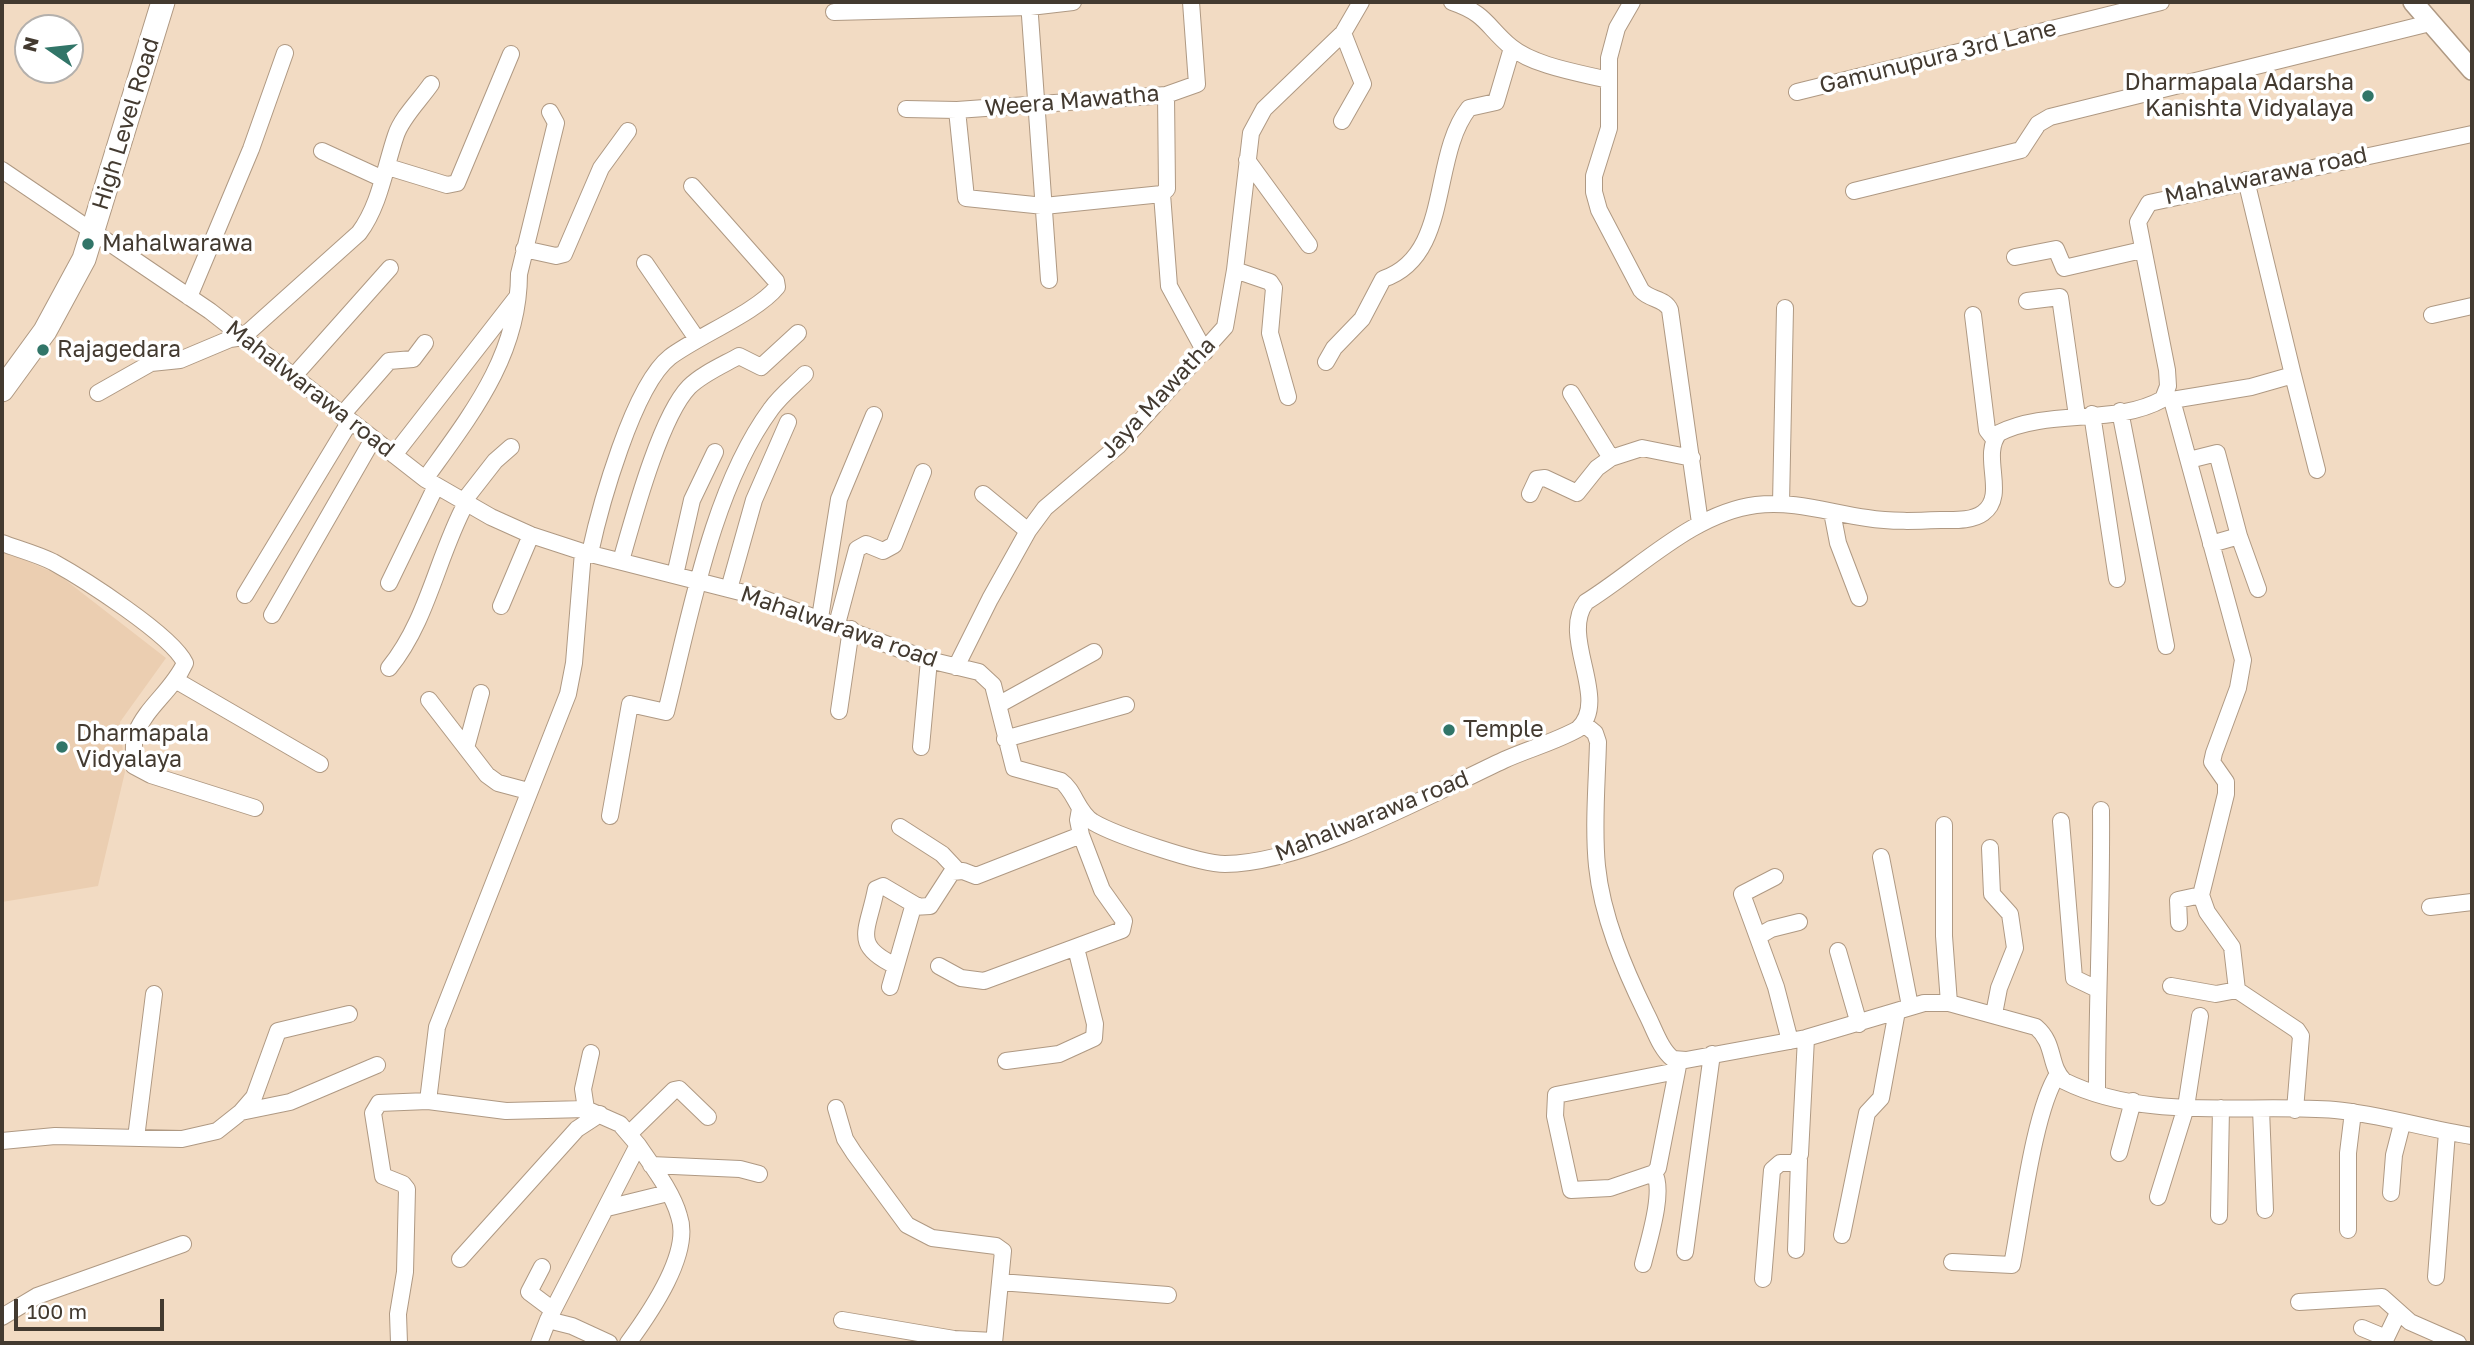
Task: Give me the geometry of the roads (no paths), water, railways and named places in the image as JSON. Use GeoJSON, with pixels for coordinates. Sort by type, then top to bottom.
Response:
{"type":"FeatureCollection","features":[{"type":"Feature","properties":{"kind":"highway","name":"High Level Road"},"geometry":{"type":"LineString","coordinates":[[2,390],[45,331],[84,258],[155,2]]}},
{"type":"Feature","properties":{"kind":"highway","name":"High Level Road"},"geometry":{"type":"LineString","coordinates":[[2,376],[40,327],[65,285],[91,230],[163,2]]}},
{"type":"Feature","properties":{"kind":"main road"},"geometry":{"type":"LineString","coordinates":[[2413,2],[2472,71]]}},
{"type":"Feature","properties":{"kind":"street"},"geometry":{"type":"LineString","coordinates":[[834,12],[872,6],[1073,2]]}},
{"type":"Feature","properties":{"kind":"street","name":"Weera Mawatha"},"geometry":{"type":"LineString","coordinates":[[906,109],[957,110],[1038,102],[1166,95],[1197,84],[1191,2]]}},
{"type":"Feature","properties":{"kind":"street","name":"Jaya Mawatha"},"geometry":{"type":"LineString","coordinates":[[956,667],[1028,531],[1045,508],[1118,446],[1205,352],[1228,320],[1251,133],[1264,110],[1343,33],[1361,2]]}},
{"type":"Feature","properties":{"kind":"street"},"geometry":{"type":"LineString","coordinates":[[1452,2],[1482,15],[1512,48],[1562,70],[1608,80]]}},
{"type":"Feature","properties":{"kind":"street"},"geometry":{"type":"LineString","coordinates":[[1632,2],[1617,28],[1609,58],[1609,128],[1594,176],[1594,192],[1599,210],[1641,290],[1649,298],[1665,302],[1670,310],[1700,523]]}},
{"type":"Feature","properties":{"kind":"street","name":"Gamunupura 3rd Lane"},"geometry":{"type":"LineString","coordinates":[[1797,92],[2161,2]]}},
{"type":"Feature","properties":{"kind":"street"},"geometry":{"type":"LineString","coordinates":[[1030,4],[1049,280]]}},
{"type":"Feature","properties":{"kind":"street"},"geometry":{"type":"LineString","coordinates":[[1854,191],[2021,150],[2038,124],[2050,117],[2430,23]]}},
{"type":"Feature","properties":{"kind":"street"},"geometry":{"type":"LineString","coordinates":[[1342,121],[1363,84],[1343,33]]}},
{"type":"Feature","properties":{"kind":"street"},"geometry":{"type":"LineString","coordinates":[[1326,362],[1334,348],[1362,319],[1383,279],[1404,271],[1423,241],[1433,223],[1442,170],[1459,124],[1469,108],[1490,106],[1496,102],[1512,48]]}},
{"type":"Feature","properties":{"kind":"street"},"geometry":{"type":"LineString","coordinates":[[189,297],[251,149],[285,53]]}},
{"type":"Feature","properties":{"kind":"street"},"geometry":{"type":"LineString","coordinates":[[322,150],[385,173],[447,185],[457,183],[511,54]]}},
{"type":"Feature","properties":{"kind":"street"},"geometry":{"type":"LineString","coordinates":[[98,393],[150,363],[180,360],[230,339],[243,337],[359,233],[366,223],[385,173],[397,132],[431,84]]}},
{"type":"Feature","properties":{"kind":"street"},"geometry":{"type":"LineString","coordinates":[[1166,95],[1170,180],[1162,194],[1169,286],[1205,352]]}},
{"type":"Feature","properties":{"kind":"street"},"geometry":{"type":"LineString","coordinates":[[957,110],[965,198],[1044,205],[1162,194]]}},
{"type":"Feature","properties":{"kind":"street"},"geometry":{"type":"LineString","coordinates":[[389,583],[430,482],[486,394],[511,332],[524,248],[556,123],[550,112]]}},
{"type":"Feature","properties":{"kind":"street"},"geometry":{"type":"LineString","coordinates":[[524,248],[556,257],[564,254],[601,169],[628,131]]}},
{"type":"Feature","properties":{"kind":"street","name":"Mahalwarawa road"},"geometry":{"type":"LineString","coordinates":[[2201,895],[2226,794],[2226,782],[2213,762],[2214,753],[2238,688],[2243,660],[2189,460],[2169,398],[2167,370],[2138,222],[2149,203],[2246,180],[2472,134]]}},
{"type":"Feature","properties":{"kind":"street"},"geometry":{"type":"LineString","coordinates":[[1247,160],[1309,245]]}},
{"type":"Feature","properties":{"kind":"street","name":"Mahalwarawa road"},"geometry":{"type":"LineString","coordinates":[[2,170],[189,297],[430,482],[531,536],[586,553],[729,589],[844,626],[929,660],[988,677],[1014,768],[1068,785],[1080,809],[1094,822],[1187,857],[1223,864],[1265,860],[1362,825],[1514,755],[1570,733],[1584,723]]}},
{"type":"Feature","properties":{"kind":"street"},"geometry":{"type":"LineString","coordinates":[[2246,180],[2317,470]]}},
{"type":"Feature","properties":{"kind":"street"},"geometry":{"type":"LineString","coordinates":[[428,1101],[437,1027],[572,678],[586,553],[609,481],[638,407],[652,378],[667,359],[751,306],[774,290],[777,284],[692,186]]}},
{"type":"Feature","properties":{"kind":"street"},"geometry":{"type":"LineString","coordinates":[[2015,257],[2056,249],[2064,268],[2142,250]]}},
{"type":"Feature","properties":{"kind":"street"},"geometry":{"type":"LineString","coordinates":[[645,263],[697,339]]}},
{"type":"Feature","properties":{"kind":"street"},"geometry":{"type":"LineString","coordinates":[[293,377],[390,268]]}},
{"type":"Feature","properties":{"kind":"street"},"geometry":{"type":"LineString","coordinates":[[1235,270],[1270,282],[1274,288],[1270,333],[1288,397]]}},
{"type":"Feature","properties":{"kind":"street"},"geometry":{"type":"LineString","coordinates":[[394,455],[519,294]]}},
{"type":"Feature","properties":{"kind":"street"},"geometry":{"type":"LineString","coordinates":[[2027,301],[2060,297],[2117,579]]}},
{"type":"Feature","properties":{"kind":"street"},"geometry":{"type":"LineString","coordinates":[[2432,315],[2472,306]]}},
{"type":"Feature","properties":{"kind":"street"},"geometry":{"type":"LineString","coordinates":[[1781,504],[1785,308]]}},
{"type":"Feature","properties":{"kind":"street"},"geometry":{"type":"LineString","coordinates":[[1973,315],[1987,430],[1994,439]]}},
{"type":"Feature","properties":{"kind":"street"},"geometry":{"type":"LineString","coordinates":[[621,561],[646,477],[680,398],[691,386],[739,356],[761,367],[798,333]]}},
{"type":"Feature","properties":{"kind":"street"},"geometry":{"type":"LineString","coordinates":[[245,594],[345,419],[389,361],[412,359],[425,343]]}},
{"type":"Feature","properties":{"kind":"street"},"geometry":{"type":"LineString","coordinates":[[610,816],[630,704],[666,712],[700,581],[734,472],[771,407],[805,374]]}},
{"type":"Feature","properties":{"kind":"street"},"geometry":{"type":"LineString","coordinates":[[1678,1066],[1665,1051],[1617,945],[1597,866],[1598,743],[1595,733],[1584,723],[1589,706],[1577,630],[1579,611],[1586,602],[1700,523],[1742,508],[1781,504],[1915,522],[1974,517],[1989,507],[1993,497],[1990,453],[1994,439],[2006,430],[2120,411],[2169,398],[2251,387],[2292,375]]}},
{"type":"Feature","properties":{"kind":"street"},"geometry":{"type":"LineString","coordinates":[[1571,393],[1611,458]]}},
{"type":"Feature","properties":{"kind":"street"},"geometry":{"type":"LineString","coordinates":[[2120,411],[2166,646]]}},
{"type":"Feature","properties":{"kind":"street"},"geometry":{"type":"LineString","coordinates":[[820,618],[839,499],[874,415]]}},
{"type":"Feature","properties":{"kind":"street"},"geometry":{"type":"LineString","coordinates":[[729,589],[754,500],[788,422]]}},
{"type":"Feature","properties":{"kind":"street"},"geometry":{"type":"LineString","coordinates":[[272,615],[373,439]]}},
{"type":"Feature","properties":{"kind":"street"},"geometry":{"type":"LineString","coordinates":[[388,668],[413,635],[444,549],[465,502],[495,461],[511,447]]}},
{"type":"Feature","properties":{"kind":"street"},"geometry":{"type":"LineString","coordinates":[[1530,494],[1538,479],[1545,478],[1577,493],[1597,468],[1611,458],[1642,448],[1692,458]]}},
{"type":"Feature","properties":{"kind":"street"},"geometry":{"type":"LineString","coordinates":[[675,575],[692,500],[715,452]]}},
{"type":"Feature","properties":{"kind":"street"},"geometry":{"type":"LineString","coordinates":[[2189,460],[2217,453],[2239,536],[2259,589]]}},
{"type":"Feature","properties":{"kind":"street"},"geometry":{"type":"LineString","coordinates":[[839,711],[844,626],[857,550],[866,544],[883,551],[894,545],[923,472]]}},
{"type":"Feature","properties":{"kind":"street"},"geometry":{"type":"LineString","coordinates":[[983,494],[1028,531]]}},
{"type":"Feature","properties":{"kind":"street"},"geometry":{"type":"LineString","coordinates":[[1832,512],[1838,542],[1859,598]]}},
{"type":"Feature","properties":{"kind":"street"},"geometry":{"type":"LineString","coordinates":[[501,606],[531,536]]}},
{"type":"Feature","properties":{"kind":"street"},"geometry":{"type":"LineString","coordinates":[[2211,544],[2239,536]]}},
{"type":"Feature","properties":{"kind":"street"},"geometry":{"type":"LineString","coordinates":[[2,543],[52,561],[139,619],[180,652],[185,663],[177,681],[151,709],[135,734],[135,766],[151,775],[255,808]]}},
{"type":"Feature","properties":{"kind":"street"},"geometry":{"type":"LineString","coordinates":[[998,705],[1094,652]]}},
{"type":"Feature","properties":{"kind":"street"},"geometry":{"type":"LineString","coordinates":[[921,747],[929,660]]}},
{"type":"Feature","properties":{"kind":"street"},"geometry":{"type":"LineString","coordinates":[[177,681],[320,764]]}},
{"type":"Feature","properties":{"kind":"street"},"geometry":{"type":"LineString","coordinates":[[466,748],[481,693]]}},
{"type":"Feature","properties":{"kind":"street"},"geometry":{"type":"LineString","coordinates":[[429,700],[492,780],[528,791]]}},
{"type":"Feature","properties":{"kind":"street"},"geometry":{"type":"LineString","coordinates":[[1005,739],[1126,705]]}},
{"type":"Feature","properties":{"kind":"street"},"geometry":{"type":"LineString","coordinates":[[939,966],[961,978],[984,981],[1118,933],[1124,926],[1120,914],[1102,890],[1081,835],[1078,820],[1080,809]]}},
{"type":"Feature","properties":{"kind":"street"},"geometry":{"type":"LineString","coordinates":[[2097,1092],[2097,989],[2102,933],[2101,810]]}},
{"type":"Feature","properties":{"kind":"street"},"geometry":{"type":"LineString","coordinates":[[2061,821],[2074,978],[2097,989]]}},
{"type":"Feature","properties":{"kind":"street"},"geometry":{"type":"LineString","coordinates":[[1944,825],[1944,936],[1949,1003]]}},
{"type":"Feature","properties":{"kind":"street"},"geometry":{"type":"LineString","coordinates":[[900,827],[942,854],[957,870],[976,876],[1081,835]]}},
{"type":"Feature","properties":{"kind":"street"},"geometry":{"type":"LineString","coordinates":[[1990,848],[1992,894],[2010,914],[2015,948],[1999,988],[1994,1014]]}},
{"type":"Feature","properties":{"kind":"street"},"geometry":{"type":"LineString","coordinates":[[1842,1235],[1867,1113],[1881,1098],[1904,1008],[1881,857]]}},
{"type":"Feature","properties":{"kind":"street"},"geometry":{"type":"LineString","coordinates":[[896,966],[868,950],[866,940],[876,889],[879,885],[883,886],[917,906],[929,906],[948,877],[957,870]]}},
{"type":"Feature","properties":{"kind":"street"},"geometry":{"type":"LineString","coordinates":[[1775,877],[1741,894],[1798,1039],[1797,1250]]}},
{"type":"Feature","properties":{"kind":"street"},"geometry":{"type":"LineString","coordinates":[[2179,923],[2178,900],[2201,895],[2207,912],[2232,947],[2238,990]]}},
{"type":"Feature","properties":{"kind":"street"},"geometry":{"type":"LineString","coordinates":[[2430,906],[2472,902]]}},
{"type":"Feature","properties":{"kind":"street"},"geometry":{"type":"LineString","coordinates":[[890,988],[911,910],[917,906]]}},
{"type":"Feature","properties":{"kind":"street"},"geometry":{"type":"LineString","coordinates":[[1759,936],[1771,929],[1799,922]]}},
{"type":"Feature","properties":{"kind":"street"},"geometry":{"type":"LineString","coordinates":[[1006,1062],[1059,1054],[1094,1038],[1095,1024],[1076,948]]}},
{"type":"Feature","properties":{"kind":"street"},"geometry":{"type":"LineString","coordinates":[[1838,951],[1859,1024]]}},
{"type":"Feature","properties":{"kind":"street"},"geometry":{"type":"LineString","coordinates":[[2171,986],[2216,994],[2238,990],[2297,1030],[2301,1037],[2295,1110]]}},
{"type":"Feature","properties":{"kind":"street"},"geometry":{"type":"LineString","coordinates":[[136,1138],[154,995]]}},
{"type":"Feature","properties":{"kind":"street"},"geometry":{"type":"LineString","coordinates":[[1654,1173],[1611,1188],[1571,1190],[1554,1098],[1561,1093],[1678,1066],[1712,1054],[1798,1039],[1859,1024],[1904,1008],[1949,1003],[2023,1021],[2047,1036],[2057,1074],[2049,1092],[2039,1130],[2012,1265],[1952,1262]]}},
{"type":"Feature","properties":{"kind":"street"},"geometry":{"type":"LineString","coordinates":[[2,1141],[55,1136],[182,1139],[217,1131],[242,1112],[254,1097],[278,1031],[349,1014]]}},
{"type":"Feature","properties":{"kind":"street"},"geometry":{"type":"LineString","coordinates":[[2158,1197],[2186,1107],[2200,1016]]}},
{"type":"Feature","properties":{"kind":"street"},"geometry":{"type":"LineString","coordinates":[[591,1053],[583,1089],[593,1112]]}},
{"type":"Feature","properties":{"kind":"street"},"geometry":{"type":"LineString","coordinates":[[1685,1252],[1712,1054]]}},
{"type":"Feature","properties":{"kind":"street"},"geometry":{"type":"LineString","coordinates":[[242,1112],[290,1102],[377,1065]]}},
{"type":"Feature","properties":{"kind":"street"},"geometry":{"type":"LineString","coordinates":[[1643,1264],[1657,1193],[1654,1173],[1678,1066]]}},
{"type":"Feature","properties":{"kind":"street"},"geometry":{"type":"LineString","coordinates":[[2057,1074],[2074,1086],[2133,1101],[2186,1107],[2353,1112],[2472,1136]]}},
{"type":"Feature","properties":{"kind":"street"},"geometry":{"type":"LineString","coordinates":[[539,1343],[550,1315],[607,1208],[634,1140],[674,1090],[679,1088],[708,1117]]}},
{"type":"Feature","properties":{"kind":"street"},"geometry":{"type":"LineString","coordinates":[[399,1343],[398,1314],[405,1272],[407,1189],[404,1184],[383,1176],[373,1113],[379,1103],[428,1101],[506,1111],[593,1112],[620,1124],[634,1140],[680,1216],[683,1244],[656,1299],[628,1343]]}},
{"type":"Feature","properties":{"kind":"street"},"geometry":{"type":"LineString","coordinates":[[2119,1153],[2133,1101]]}},
{"type":"Feature","properties":{"kind":"street"},"geometry":{"type":"LineString","coordinates":[[836,1108],[845,1139],[907,1225],[932,1238],[996,1246],[1003,1251],[1004,1259],[994,1342],[954,1339],[842,1320]]}},
{"type":"Feature","properties":{"kind":"street"},"geometry":{"type":"LineString","coordinates":[[2220,1216],[2221,1108]]}},
{"type":"Feature","properties":{"kind":"street"},"geometry":{"type":"LineString","coordinates":[[2261,1109],[2265,1210]]}},
{"type":"Feature","properties":{"kind":"street"},"geometry":{"type":"LineString","coordinates":[[460,1259],[593,1112]]}},
{"type":"Feature","properties":{"kind":"street"},"geometry":{"type":"LineString","coordinates":[[2348,1230],[2348,1153],[2353,1112]]}},
{"type":"Feature","properties":{"kind":"street"},"geometry":{"type":"LineString","coordinates":[[2391,1193],[2391,1173],[2402,1124]]}},
{"type":"Feature","properties":{"kind":"street"},"geometry":{"type":"LineString","coordinates":[[2436,1277],[2448,1132]]}},
{"type":"Feature","properties":{"kind":"street"},"geometry":{"type":"LineString","coordinates":[[1763,1279],[1772,1170],[1775,1164],[1796,1163],[1799,1160]]}},
{"type":"Feature","properties":{"kind":"street"},"geometry":{"type":"LineString","coordinates":[[651,1165],[740,1169],[759,1174]]}},
{"type":"Feature","properties":{"kind":"street"},"geometry":{"type":"LineString","coordinates":[[607,1208],[668,1193]]}},
{"type":"Feature","properties":{"kind":"street"},"geometry":{"type":"LineString","coordinates":[[2,1317],[37,1296],[183,1244]]}},
{"type":"Feature","properties":{"kind":"street"},"geometry":{"type":"LineString","coordinates":[[542,1267],[529,1292],[550,1315],[609,1343]]}},
{"type":"Feature","properties":{"kind":"street"},"geometry":{"type":"LineString","coordinates":[[1000,1282],[1168,1295]]}},
{"type":"Feature","properties":{"kind":"street"},"geometry":{"type":"LineString","coordinates":[[2300,1302],[2382,1297],[2398,1313],[2432,1334],[2458,1343]]}},
{"type":"Feature","properties":{"kind":"street"},"geometry":{"type":"LineString","coordinates":[[2362,1328],[2386,1338],[2398,1313]]}},
{"type":"Feature","properties":{"kind":"place","name":"Dharmapala Adarsha Kanishta Vidyalaya"},"geometry":{"type":"Point","coordinates":[2368,96]}},
{"type":"Feature","properties":{"kind":"place","name":"Mahalwarawa"},"geometry":{"type":"Point","coordinates":[88,244]}},
{"type":"Feature","properties":{"kind":"place","name":"Rajagedara"},"geometry":{"type":"Point","coordinates":[43,350]}},
{"type":"Feature","properties":{"kind":"place","name":"Temple"},"geometry":{"type":"Point","coordinates":[1449,730]}},
{"type":"Feature","properties":{"kind":"place","name":"Dharmapala Vidyalaya"},"geometry":{"type":"Point","coordinates":[62,747]}}]}
